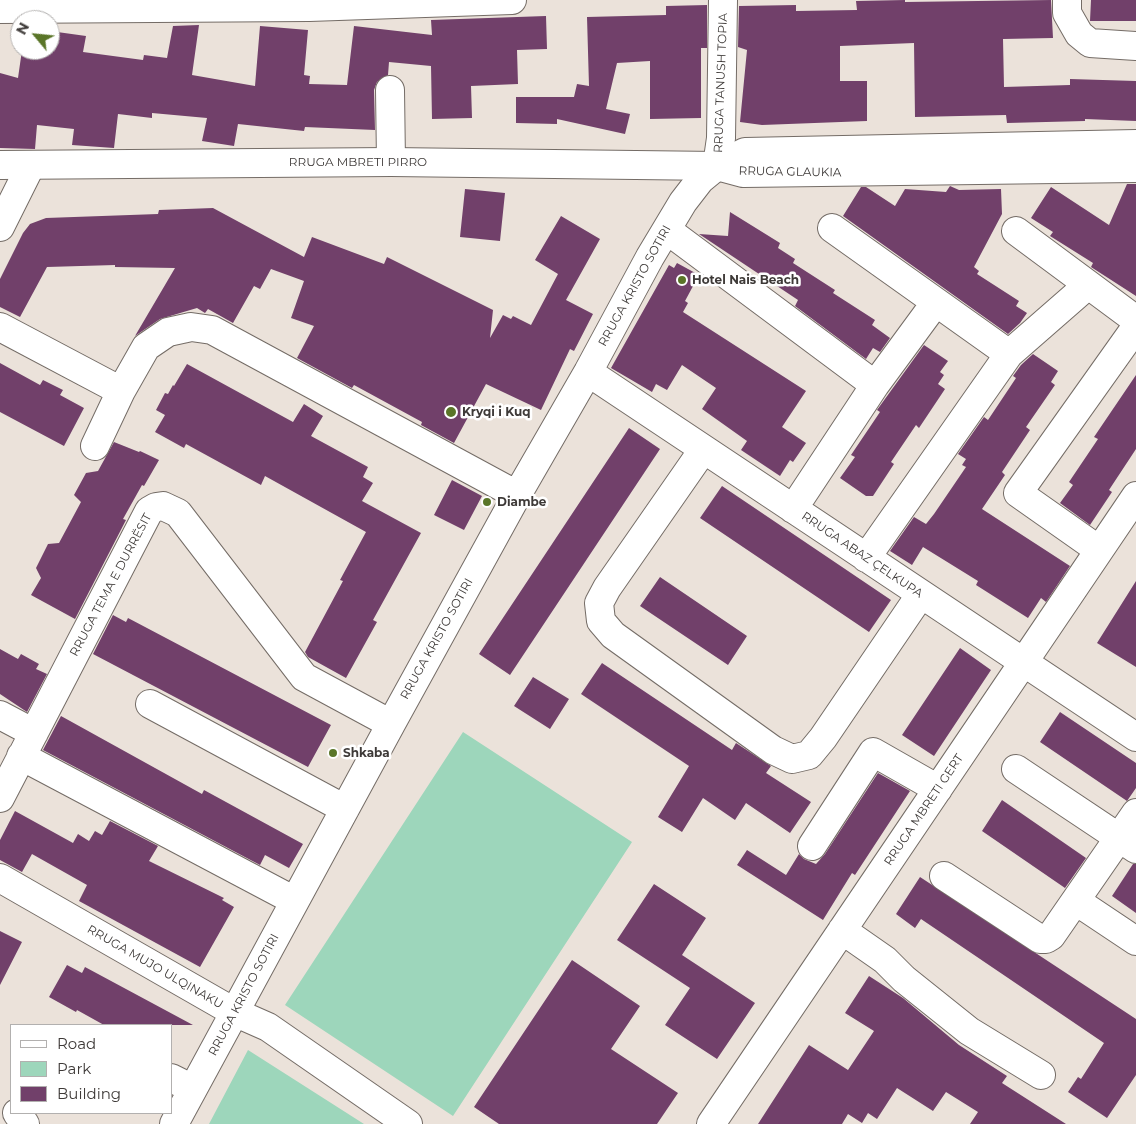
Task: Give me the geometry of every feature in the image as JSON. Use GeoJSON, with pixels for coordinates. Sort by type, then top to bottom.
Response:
{"type":"FeatureCollection","features":[{"type":"Feature","properties":{"kind":"street"},"geometry":{"type":"LineString","coordinates":[[0,9],[75,4],[309,4],[512,0]]}},
{"type":"Feature","properties":{"kind":"street","name":"RRUGA TANUSH TOPIA"},"geometry":{"type":"LineString","coordinates":[[717,166],[721,138],[723,0]]}},
{"type":"Feature","properties":{"kind":"street"},"geometry":{"type":"LineString","coordinates":[[1067,0],[1067,13],[1079,34],[1090,43],[1136,46]]}},
{"type":"Feature","properties":{"kind":"street"},"geometry":{"type":"LineString","coordinates":[[390,90],[391,162]]}},
{"type":"Feature","properties":{"kind":"street","name":"RRUGA GLAUKIA"},"geometry":{"type":"LineString","coordinates":[[717,166],[745,152],[1136,144]]}},
{"type":"Feature","properties":{"kind":"street","name":"RRUGA MBRETI PIRRO"},"geometry":{"type":"LineString","coordinates":[[0,165],[391,162],[717,166]]}},
{"type":"Feature","properties":{"kind":"street"},"geometry":{"type":"LineString","coordinates":[[0,226],[31,165]]}},
{"type":"Feature","properties":{"kind":"street","name":"RRUGA GLAUKIA"},"geometry":{"type":"LineString","coordinates":[[717,166],[743,173],[1136,168]]}},
{"type":"Feature","properties":{"kind":"street","name":"RRUGA KRISTO SOTIRI"},"geometry":{"type":"LineString","coordinates":[[174,1124],[182,1083],[234,1012],[517,495],[588,372],[650,256],[683,202],[700,180],[717,166]]}},
{"type":"Feature","properties":{"kind":"street"},"geometry":{"type":"LineString","coordinates":[[832,228],[1009,354]]}},
{"type":"Feature","properties":{"kind":"street"},"geometry":{"type":"LineString","coordinates":[[667,230],[875,385]]}},
{"type":"Feature","properties":{"kind":"street"},"geometry":{"type":"LineString","coordinates":[[1016,231],[1136,320]]}},
{"type":"Feature","properties":{"kind":"street"},"geometry":{"type":"LineString","coordinates":[[866,558],[1009,354],[1088,285]]}},
{"type":"Feature","properties":{"kind":"street"},"geometry":{"type":"LineString","coordinates":[[793,509],[875,385],[936,302]]}},
{"type":"Feature","properties":{"kind":"street"},"geometry":{"type":"LineString","coordinates":[[0,327],[121,391]]}},
{"type":"Feature","properties":{"kind":"street"},"geometry":{"type":"LineString","coordinates":[[95,446],[121,391],[146,347],[168,332],[191,327],[212,330],[517,495]]}},
{"type":"Feature","properties":{"kind":"street"},"geometry":{"type":"LineString","coordinates":[[1099,550],[1018,493],[1136,327]]}},
{"type":"Feature","properties":{"kind":"street","name":"RRUGA ABAZ ÇELKUPA"},"geometry":{"type":"LineString","coordinates":[[588,372],[1136,737]]}},
{"type":"Feature","properties":{"kind":"street"},"geometry":{"type":"LineString","coordinates":[[704,450],[606,588],[599,603],[601,621],[613,635],[773,750],[792,759],[809,755],[823,738],[921,594]]}},
{"type":"Feature","properties":{"kind":"street","name":"RRUGA MBRETI GERT"},"geometry":{"type":"LineString","coordinates":[[711,1124],[1136,496]]}},
{"type":"Feature","properties":{"kind":"street","name":"RRUGA TEMA E DURRËSIT"},"geometry":{"type":"LineString","coordinates":[[0,798],[149,511],[163,506],[178,514],[304,676],[391,724]]}},
{"type":"Feature","properties":{"kind":"street"},"geometry":{"type":"LineString","coordinates":[[150,704],[345,808]]}},
{"type":"Feature","properties":{"kind":"street"},"geometry":{"type":"LineString","coordinates":[[0,715],[28,744],[295,901]]}},
{"type":"Feature","properties":{"kind":"street"},"geometry":{"type":"LineString","coordinates":[[812,846],[872,752],[938,789]]}},
{"type":"Feature","properties":{"kind":"street"},"geometry":{"type":"LineString","coordinates":[[1016,769],[1127,844]]}},
{"type":"Feature","properties":{"kind":"street"},"geometry":{"type":"LineString","coordinates":[[944,876],[1040,939],[1051,936],[1076,901],[1127,844],[1136,813]]}},
{"type":"Feature","properties":{"kind":"street","name":"RRUGA MUJO ULQINAKU"},"geometry":{"type":"LineString","coordinates":[[0,878],[234,1012],[268,1027],[408,1124]]}},
{"type":"Feature","properties":{"kind":"street"},"geometry":{"type":"LineString","coordinates":[[1076,901],[1136,941]]}},
{"type":"Feature","properties":{"kind":"street"},"geometry":{"type":"LineString","coordinates":[[842,930],[885,960],[904,979],[969,1031],[1041,1074]]}},
{"type":"Feature","properties":{"kind":"green space"},"geometry":{"type":"Polygon","coordinates":[[[463,732],[632,842],[453,1116],[285,1005],[463,732]]]}},
{"type":"Feature","properties":{"kind":"green space"},"geometry":{"type":"Polygon","coordinates":[[[248,1050],[364,1124],[209,1124],[248,1050]]]}},
{"type":"Feature","properties":{"kind":"building"},"geometry":{"type":"Polygon","coordinates":[[[905,0],[905,2],[1051,0],[1053,38],[1003,39],[1004,87],[1070,85],[1070,79],[1136,81],[1136,121],[1085,119],[1085,121],[1007,123],[1006,115],[915,117],[914,43],[840,46],[840,81],[867,81],[867,121],[762,125],[740,122],[747,50],[738,47],[739,6],[796,5],[796,11],[857,10],[856,1],[905,0]]]}},
{"type":"Feature","properties":{"kind":"building"},"geometry":{"type":"Polygon","coordinates":[[[1091,0],[1136,0],[1136,21],[1090,21],[1091,0]]]}},
{"type":"Feature","properties":{"kind":"building"},"geometry":{"type":"Polygon","coordinates":[[[707,5],[707,48],[701,48],[701,118],[650,119],[650,61],[617,63],[606,109],[630,114],[625,134],[557,119],[557,124],[516,123],[516,97],[574,97],[577,84],[589,86],[587,17],[666,15],[666,6],[707,5]]]}},
{"type":"Feature","properties":{"kind":"building"},"geometry":{"type":"Polygon","coordinates":[[[546,16],[547,49],[517,50],[518,84],[471,86],[472,118],[432,119],[431,66],[389,62],[388,75],[377,82],[374,90],[375,130],[305,127],[304,131],[238,124],[234,146],[202,141],[207,118],[152,113],[152,118],[118,114],[114,148],[72,145],[74,129],[37,125],[35,149],[0,148],[0,73],[18,78],[21,60],[60,60],[60,32],[86,36],[83,52],[143,60],[144,55],[167,58],[173,26],[199,25],[192,75],[255,86],[260,26],[308,30],[304,75],[310,76],[309,84],[347,85],[354,26],[432,35],[431,20],[546,16]]]}},
{"type":"Feature","properties":{"kind":"building"},"geometry":{"type":"Polygon","coordinates":[[[1127,184],[1136,184],[1136,296],[1091,267],[1093,263],[1050,236],[1053,232],[1031,218],[1051,187],[1109,225],[1127,184]]]}},
{"type":"Feature","properties":{"kind":"building"},"geometry":{"type":"Polygon","coordinates":[[[950,186],[959,190],[1001,189],[1002,214],[974,267],[979,271],[977,274],[1019,301],[1016,306],[1027,313],[1020,323],[1008,334],[843,216],[861,187],[866,187],[895,206],[905,189],[946,192],[950,186]]]}},
{"type":"Feature","properties":{"kind":"building"},"geometry":{"type":"Polygon","coordinates":[[[465,189],[505,193],[500,241],[460,237],[465,189]]]}},
{"type":"Feature","properties":{"kind":"building"},"geometry":{"type":"Polygon","coordinates":[[[213,208],[304,257],[312,237],[384,264],[387,257],[493,310],[490,338],[503,315],[511,319],[513,316],[531,325],[558,274],[535,260],[561,216],[600,239],[566,300],[593,314],[574,351],[570,349],[541,410],[486,384],[454,443],[421,425],[422,422],[354,385],[352,388],[297,358],[314,326],[291,318],[304,281],[271,269],[260,289],[254,286],[233,323],[208,309],[205,313],[197,308],[160,319],[135,336],[175,268],[115,267],[115,265],[47,267],[20,317],[0,307],[0,279],[23,233],[30,224],[46,218],[158,214],[159,210],[213,208]]]}},
{"type":"Feature","properties":{"kind":"building"},"geometry":{"type":"Polygon","coordinates":[[[730,212],[780,243],[778,248],[795,259],[793,263],[835,290],[833,293],[875,320],[872,325],[890,338],[880,352],[873,348],[866,359],[795,306],[798,300],[699,234],[728,236],[730,212]]]}},
{"type":"Feature","properties":{"kind":"building"},"geometry":{"type":"Polygon","coordinates":[[[677,263],[699,275],[685,301],[688,303],[683,312],[806,391],[782,427],[806,443],[793,462],[790,460],[780,476],[741,450],[747,441],[702,409],[716,388],[682,365],[667,390],[656,384],[652,392],[611,368],[669,265],[674,268],[677,263]]]}},
{"type":"Feature","properties":{"kind":"building"},"geometry":{"type":"Polygon","coordinates":[[[924,345],[948,361],[940,372],[944,375],[938,384],[945,389],[919,428],[916,425],[891,462],[894,464],[873,496],[866,496],[840,478],[855,457],[851,455],[880,412],[877,410],[924,345]]]}},
{"type":"Feature","properties":{"kind":"building"},"geometry":{"type":"Polygon","coordinates":[[[1033,354],[1058,371],[1051,382],[1055,385],[1026,427],[1030,430],[1002,472],[1005,475],[982,509],[1070,566],[1046,602],[1041,598],[1028,618],[976,585],[978,581],[923,547],[912,565],[890,551],[914,517],[926,524],[934,514],[966,467],[962,465],[966,459],[958,454],[984,417],[988,420],[1016,378],[1013,376],[1033,354]]]}},
{"type":"Feature","properties":{"kind":"building"},"geometry":{"type":"Polygon","coordinates":[[[0,363],[40,385],[43,380],[63,390],[60,395],[84,408],[64,446],[0,412],[0,363]]]}},
{"type":"Feature","properties":{"kind":"building"},"geometry":{"type":"Polygon","coordinates":[[[187,364],[293,422],[304,404],[323,416],[311,436],[368,467],[363,477],[373,483],[362,501],[421,533],[373,620],[377,622],[346,678],[308,657],[305,652],[343,581],[340,580],[366,532],[265,476],[261,485],[186,444],[184,448],[155,432],[165,415],[156,410],[165,393],[168,394],[187,364]]]}},
{"type":"Feature","properties":{"kind":"building"},"geometry":{"type":"Polygon","coordinates":[[[1136,375],[1136,449],[1109,490],[1112,492],[1090,525],[1060,503],[1073,485],[1069,482],[1098,439],[1094,437],[1136,375]]]}},
{"type":"Feature","properties":{"kind":"building"},"geometry":{"type":"Polygon","coordinates":[[[629,428],[660,449],[510,675],[479,654],[629,428]]]}},
{"type":"Feature","properties":{"kind":"building"},"geometry":{"type":"Polygon","coordinates":[[[114,442],[159,460],[123,519],[126,520],[75,619],[31,595],[41,578],[36,568],[48,544],[59,543],[81,502],[74,495],[86,473],[98,471],[114,442]]]}},
{"type":"Feature","properties":{"kind":"building"},"geometry":{"type":"Polygon","coordinates":[[[452,480],[482,496],[464,530],[434,515],[452,480]]]}},
{"type":"Feature","properties":{"kind":"building"},"geometry":{"type":"Polygon","coordinates":[[[722,486],[891,600],[869,632],[700,518],[722,486]]]}},
{"type":"Feature","properties":{"kind":"building"},"geometry":{"type":"Polygon","coordinates":[[[660,577],[747,636],[728,665],[640,606],[660,577]]]}},
{"type":"Feature","properties":{"kind":"building"},"geometry":{"type":"Polygon","coordinates":[[[1136,581],[1136,667],[1097,643],[1136,581]]]}},
{"type":"Feature","properties":{"kind":"building"},"geometry":{"type":"Polygon","coordinates":[[[113,615],[126,622],[128,618],[331,725],[308,767],[93,654],[113,615]]]}},
{"type":"Feature","properties":{"kind":"building"},"geometry":{"type":"Polygon","coordinates":[[[960,648],[991,670],[934,756],[902,735],[960,648]]]}},
{"type":"Feature","properties":{"kind":"building"},"geometry":{"type":"Polygon","coordinates":[[[0,649],[18,659],[21,654],[39,664],[36,669],[47,674],[27,712],[0,694],[0,649]]]}},
{"type":"Feature","properties":{"kind":"building"},"geometry":{"type":"Polygon","coordinates":[[[602,663],[732,750],[736,743],[771,766],[766,773],[811,802],[790,833],[746,803],[735,820],[703,798],[682,832],[658,817],[689,766],[581,694],[602,663]]]}},
{"type":"Feature","properties":{"kind":"building"},"geometry":{"type":"Polygon","coordinates":[[[533,677],[569,699],[550,729],[514,706],[533,677]]]}},
{"type":"Feature","properties":{"kind":"building"},"geometry":{"type":"Polygon","coordinates":[[[1060,712],[1136,763],[1136,788],[1127,801],[1040,742],[1060,712]]]}},
{"type":"Feature","properties":{"kind":"building"},"geometry":{"type":"Polygon","coordinates":[[[61,716],[202,794],[204,790],[303,844],[289,868],[265,855],[260,865],[43,750],[61,716]]]}},
{"type":"Feature","properties":{"kind":"building"},"geometry":{"type":"Polygon","coordinates":[[[878,773],[910,791],[855,875],[852,873],[823,920],[737,865],[747,850],[786,875],[799,854],[804,859],[816,864],[825,854],[878,773]]]}},
{"type":"Feature","properties":{"kind":"building"},"geometry":{"type":"Polygon","coordinates":[[[1002,800],[1086,858],[1065,888],[982,831],[1002,800]]]}},
{"type":"Feature","properties":{"kind":"building"},"geometry":{"type":"Polygon","coordinates":[[[15,811],[73,843],[78,834],[89,841],[95,831],[102,835],[110,821],[158,846],[149,861],[224,898],[222,900],[234,907],[200,967],[79,901],[87,885],[32,854],[22,872],[0,860],[0,840],[15,811]]]}},
{"type":"Feature","properties":{"kind":"building"},"geometry":{"type":"Polygon","coordinates":[[[1133,864],[1136,864],[1136,913],[1112,896],[1133,864]]]}},
{"type":"Feature","properties":{"kind":"building"},"geometry":{"type":"Polygon","coordinates":[[[920,877],[1136,1019],[1136,1075],[1107,1118],[1068,1092],[1078,1077],[1081,1079],[1104,1043],[921,919],[915,928],[896,914],[920,877]]]}},
{"type":"Feature","properties":{"kind":"building"},"geometry":{"type":"Polygon","coordinates":[[[654,884],[706,918],[682,955],[755,1003],[717,1059],[665,1025],[690,988],[617,940],[654,884]]]}},
{"type":"Feature","properties":{"kind":"building"},"geometry":{"type":"Polygon","coordinates":[[[0,931],[22,942],[0,985],[0,931]]]}},
{"type":"Feature","properties":{"kind":"building"},"geometry":{"type":"Polygon","coordinates":[[[572,960],[640,1006],[611,1049],[678,1093],[657,1124],[499,1124],[474,1107],[572,960]]]}},
{"type":"Feature","properties":{"kind":"building"},"geometry":{"type":"Polygon","coordinates":[[[67,965],[82,973],[85,967],[193,1025],[102,1024],[49,997],[67,965]]]}},
{"type":"Feature","properties":{"kind":"building"},"geometry":{"type":"Polygon","coordinates":[[[869,976],[903,998],[959,1045],[1007,1076],[1002,1083],[1066,1124],[970,1124],[978,1112],[946,1092],[933,1111],[897,1088],[877,1119],[868,1113],[862,1123],[848,1114],[842,1124],[758,1124],[809,1045],[848,1070],[874,1031],[845,1013],[869,976]]]}},
{"type":"Feature","properties":{"kind":"place","name":"Hotel Nais Beach"},"geometry":{"type":"Point","coordinates":[682,280]}},
{"type":"Feature","properties":{"kind":"place","name":"Kryqi i Kuq"},"geometry":{"type":"Point","coordinates":[451,412]}},
{"type":"Feature","properties":{"kind":"place","name":"Diambe"},"geometry":{"type":"Point","coordinates":[487,502]}},
{"type":"Feature","properties":{"kind":"place","name":"Shkaba"},"geometry":{"type":"Point","coordinates":[333,753]}}]}
